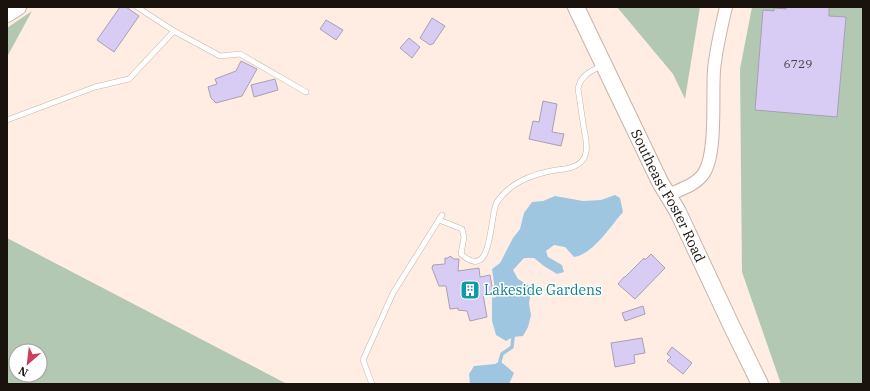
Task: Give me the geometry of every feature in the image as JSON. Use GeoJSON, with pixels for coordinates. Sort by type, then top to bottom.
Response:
{"type":"FeatureCollection","features":[{"type":"Feature","properties":{"kind":"main road"},"geometry":{"type":"LineString","coordinates":[[7,14],[18,7]]}},
{"type":"Feature","properties":{"kind":"main road","name":"Southeast Foster Road"},"geometry":{"type":"LineString","coordinates":[[576,7],[660,182],[678,212],[760,384]]}},
{"type":"Feature","properties":{"kind":"street"},"geometry":{"type":"LineString","coordinates":[[668,195],[695,182],[701,177],[707,167],[710,157],[712,136],[715,59],[726,7]]}},
{"type":"Feature","properties":{"kind":"lane"},"geometry":{"type":"LineString","coordinates":[[136,7],[174,31],[220,56],[240,54],[306,92]]}},
{"type":"Feature","properties":{"kind":"lane"},"geometry":{"type":"LineString","coordinates":[[7,120],[95,87],[129,80],[174,31]]}},
{"type":"Feature","properties":{"kind":"lane"},"geometry":{"type":"LineString","coordinates":[[372,384],[362,360],[392,293],[440,217],[462,230],[464,237],[461,254],[466,258],[476,261],[481,258],[487,251],[495,204],[502,194],[512,185],[542,173],[575,166],[581,162],[585,156],[586,144],[578,89],[579,83],[583,77],[603,64]]}},
{"type":"Feature","properties":{"kind":"green space"},"geometry":{"type":"Polygon","coordinates":[[[617,7],[700,7],[685,99],[673,74],[617,7]]]}},
{"type":"Feature","properties":{"kind":"green space"},"geometry":{"type":"Polygon","coordinates":[[[752,7],[863,7],[863,384],[781,384],[742,272],[740,69],[752,7]]]}},
{"type":"Feature","properties":{"kind":"green space"},"geometry":{"type":"Polygon","coordinates":[[[32,11],[7,57],[7,28],[32,11]]]}},
{"type":"Feature","properties":{"kind":"green space"},"geometry":{"type":"Polygon","coordinates":[[[7,238],[287,384],[7,384],[7,238]]]}},
{"type":"Feature","properties":{"kind":"water"},"geometry":{"type":"Polygon","coordinates":[[[615,195],[620,198],[623,212],[601,239],[588,251],[574,257],[565,247],[554,245],[546,251],[548,257],[562,265],[564,272],[557,274],[534,258],[524,258],[513,270],[518,279],[528,285],[531,291],[529,303],[531,315],[528,327],[523,336],[513,337],[506,341],[496,335],[492,321],[492,298],[496,297],[492,269],[500,263],[513,238],[520,229],[524,213],[532,202],[543,201],[555,196],[583,201],[601,200],[615,195]]]}},
{"type":"Feature","properties":{"kind":"water"},"geometry":{"type":"Polygon","coordinates":[[[500,361],[514,373],[509,384],[470,384],[469,374],[474,366],[495,364],[500,361]]]}},
{"type":"Feature","properties":{"kind":"building"},"geometry":{"type":"Polygon","coordinates":[[[120,7],[126,7],[139,16],[114,52],[97,40],[120,7]]]}},
{"type":"Feature","properties":{"kind":"building"},"geometry":{"type":"Polygon","coordinates":[[[786,7],[829,7],[829,16],[846,17],[837,117],[755,110],[763,10],[774,11],[774,8],[786,9],[786,7]]]}},
{"type":"Feature","properties":{"kind":"building"},"geometry":{"type":"Polygon","coordinates":[[[432,18],[445,26],[433,44],[430,45],[420,38],[432,18]]]}},
{"type":"Feature","properties":{"kind":"building"},"geometry":{"type":"Polygon","coordinates":[[[326,20],[343,30],[336,40],[320,29],[326,20]]]}},
{"type":"Feature","properties":{"kind":"building"},"geometry":{"type":"Polygon","coordinates":[[[409,38],[420,47],[412,58],[400,48],[409,38]]]}},
{"type":"Feature","properties":{"kind":"building"},"geometry":{"type":"Polygon","coordinates":[[[241,61],[257,69],[242,96],[216,103],[211,98],[208,87],[217,84],[215,79],[236,71],[241,61]]]}},
{"type":"Feature","properties":{"kind":"building"},"geometry":{"type":"Polygon","coordinates":[[[275,79],[278,90],[254,97],[251,85],[275,79]]]}},
{"type":"Feature","properties":{"kind":"building"},"geometry":{"type":"Polygon","coordinates":[[[543,101],[557,104],[552,132],[564,134],[561,146],[529,139],[533,121],[539,122],[543,101]]]}},
{"type":"Feature","properties":{"kind":"building"},"geometry":{"type":"Polygon","coordinates":[[[651,254],[665,268],[635,299],[618,284],[644,258],[645,260],[651,254]]]}},
{"type":"Feature","properties":{"kind":"building","name":"Lakeside Gardens"},"geometry":{"type":"Polygon","coordinates":[[[450,256],[454,259],[459,259],[458,271],[479,268],[480,277],[490,275],[493,292],[483,294],[487,317],[470,321],[467,311],[458,310],[458,308],[450,309],[446,286],[439,286],[432,268],[433,265],[445,264],[445,258],[450,256]]]}},
{"type":"Feature","properties":{"kind":"building"},"geometry":{"type":"Polygon","coordinates":[[[643,306],[645,314],[625,321],[622,313],[643,306]]]}},
{"type":"Feature","properties":{"kind":"building"},"geometry":{"type":"Polygon","coordinates":[[[642,338],[645,353],[634,355],[635,363],[615,367],[611,343],[642,338]]]}},
{"type":"Feature","properties":{"kind":"building"},"geometry":{"type":"Polygon","coordinates":[[[672,347],[692,363],[683,374],[667,361],[671,357],[667,354],[672,347]]]}},
{"type":"Feature","properties":{"kind":"waterway"},"geometry":{"type":"LineString","coordinates":[[500,361],[502,354],[512,347],[513,337]]}},
{"type":"Feature","properties":{"kind":"place","name":"Lakeside Gardens"},"geometry":{"type":"Point","coordinates":[470,290]}}]}
